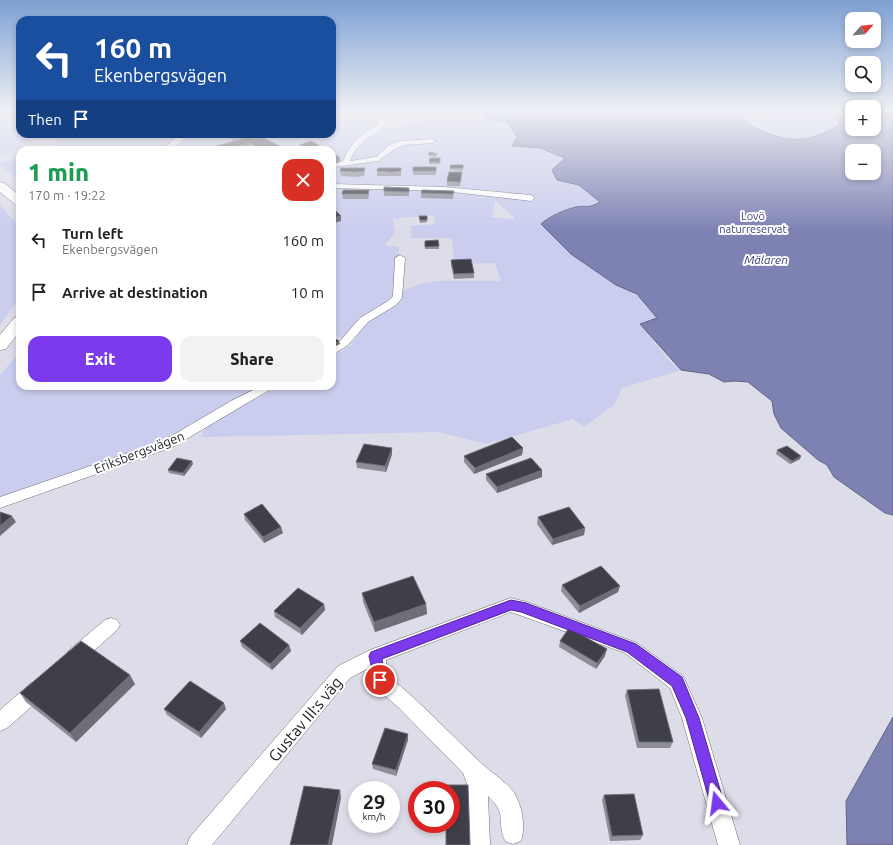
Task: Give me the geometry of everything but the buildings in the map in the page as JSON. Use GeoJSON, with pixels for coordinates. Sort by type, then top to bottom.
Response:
{"type":"FeatureCollection","features":[{"type":"Feature","properties":{"kind":"main road"},"geometry":{"type":"LineString","coordinates":[[0,186],[16,199]]}},
{"type":"Feature","properties":{"kind":"main road"},"geometry":{"type":"LineString","coordinates":[[0,345],[16,326]]}},
{"type":"Feature","properties":{"kind":"street"},"geometry":{"type":"LineString","coordinates":[[336,166],[346,162],[350,151]]}},
{"type":"Feature","properties":{"kind":"street"},"geometry":{"type":"LineString","coordinates":[[336,166],[378,158],[386,151]]}},
{"type":"Feature","properties":{"kind":"street"},"geometry":{"type":"LineString","coordinates":[[336,179],[438,181],[444,184],[444,189]]}},
{"type":"Feature","properties":{"kind":"street"},"geometry":{"type":"LineString","coordinates":[[336,186],[444,189],[530,198]]}},
{"type":"Feature","properties":{"kind":"street"},"geometry":{"type":"LineString","coordinates":[[336,349],[344,343],[364,320],[392,303],[398,296],[400,258]]}},
{"type":"Feature","properties":{"kind":"street","name":"Eriksbergsvägen"},"geometry":{"type":"LineString","coordinates":[[0,503],[168,444],[235,404],[262,390]]}},
{"type":"Feature","properties":{"kind":"street","name":"Gustav III:s väg"},"geometry":{"type":"LineString","coordinates":[[198,845],[344,672],[376,656],[511,605],[521,607],[632,648],[677,682],[692,718],[729,845]]}},
{"type":"Feature","properties":{"kind":"street"},"geometry":{"type":"LineString","coordinates":[[0,722],[111,625]]}},
{"type":"Feature","properties":{"kind":"street"},"geometry":{"type":"LineString","coordinates":[[376,656],[380,680],[406,702],[471,767],[506,799],[511,811],[514,833]]}},
{"type":"Feature","properties":{"kind":"street"},"geometry":{"type":"LineString","coordinates":[[471,767],[477,784],[479,845]]}},
{"type":"Feature","properties":{"kind":"green space"},"geometry":{"type":"Polygon","coordinates":[[[0,151],[11,151],[0,157],[0,151]]]}},
{"type":"Feature","properties":{"kind":"green space","name":"Lovö naturreservat"},"geometry":{"type":"Polygon","coordinates":[[[336,151],[845,151],[845,180],[881,180],[881,151],[893,151],[893,467],[580,228],[571,254],[616,285],[637,294],[657,318],[640,324],[670,362],[681,370],[622,388],[614,405],[584,427],[573,419],[486,444],[439,432],[201,437],[206,426],[272,390],[336,390],[336,354],[351,345],[362,327],[373,318],[397,303],[403,291],[419,284],[437,281],[501,281],[495,263],[454,264],[452,238],[411,238],[411,226],[435,224],[433,215],[393,219],[395,233],[385,245],[399,247],[395,292],[387,303],[345,340],[336,336],[336,151]],[[495,201],[492,217],[514,220],[514,217],[495,201]]]}},
{"type":"Feature","properties":{"kind":"green space"},"geometry":{"type":"Polygon","coordinates":[[[16,158],[16,177],[0,166],[0,164],[16,158]]]}},
{"type":"Feature","properties":{"kind":"green space"},"geometry":{"type":"Polygon","coordinates":[[[0,205],[16,222],[16,303],[0,325],[0,205]]]}},
{"type":"Feature","properties":{"kind":"green space"},"geometry":{"type":"Polygon","coordinates":[[[16,357],[16,390],[258,390],[168,441],[0,498],[0,375],[16,357]]]}},
{"type":"Feature","properties":{"kind":"water","name":"Mälaren"},"geometry":{"type":"Polygon","coordinates":[[[549,151],[845,151],[845,180],[881,180],[881,151],[893,151],[893,515],[885,513],[834,477],[827,465],[818,460],[781,428],[774,414],[772,401],[748,382],[724,382],[709,374],[681,370],[640,324],[657,318],[637,294],[616,285],[571,254],[541,224],[553,216],[567,210],[576,207],[590,206],[600,202],[579,185],[557,180],[552,170],[565,158],[549,151]]]}},
{"type":"Feature","properties":{"kind":"water"},"geometry":{"type":"Polygon","coordinates":[[[893,717],[893,845],[847,845],[846,801],[893,717]]]}},
{"type":"Feature","properties":{"kind":"route"},"geometry":{"type":"LineString","coordinates":[[380,680],[376,656],[511,605],[521,607],[632,648],[651,664],[677,682],[692,718],[717,803]]}}]}
